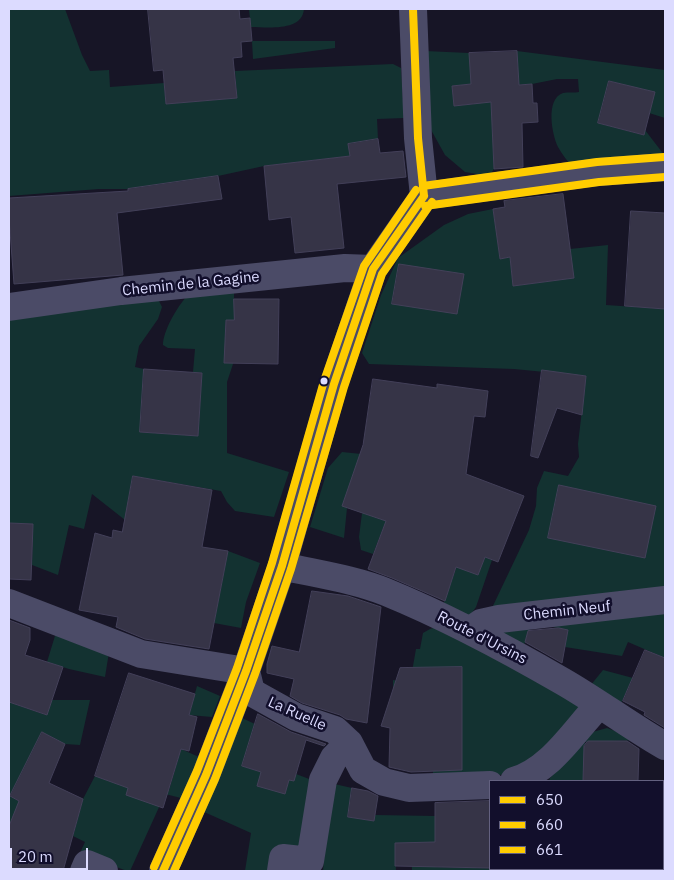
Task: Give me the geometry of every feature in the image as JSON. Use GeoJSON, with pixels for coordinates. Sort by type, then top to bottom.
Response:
{"type":"FeatureCollection","features":[{"type":"Feature","properties":{"kind":"street"},"geometry":{"type":"LineString","coordinates":[[163,871],[244,689],[282,566],[334,384],[374,269],[424,196],[418,138],[413,9]]}},
{"type":"Feature","properties":{"kind":"street"},"geometry":{"type":"LineString","coordinates":[[424,196],[598,172],[665,168]]}},
{"type":"Feature","properties":{"kind":"street","name":"Chemin de la Gagine"},"geometry":{"type":"LineString","coordinates":[[9,306],[121,291],[344,268],[374,269]]}},
{"type":"Feature","properties":{"kind":"street","name":"Route d'Ursins"},"geometry":{"type":"LineString","coordinates":[[282,566],[349,580],[384,592],[471,630],[564,682],[665,746]]}},
{"type":"Feature","properties":{"kind":"street","name":"Chemin Neuf"},"geometry":{"type":"LineString","coordinates":[[471,630],[481,623],[498,619],[665,600]]}},
{"type":"Feature","properties":{"kind":"street","name":"La Ruelle"},"geometry":{"type":"LineString","coordinates":[[9,603],[141,654],[244,689],[296,717],[335,730],[349,744],[363,770],[384,782],[409,788],[489,784]]}},
{"type":"Feature","properties":{"kind":"street"},"geometry":{"type":"LineString","coordinates":[[517,780],[527,777],[550,761],[599,705]]}},
{"type":"Feature","properties":{"kind":"street"},"geometry":{"type":"LineString","coordinates":[[281,871],[283,858],[310,861],[323,780],[334,758],[349,744]]}},
{"type":"Feature","properties":{"kind":"street"},"geometry":{"type":"LineString","coordinates":[[84,871],[87,864],[104,871]]}},
{"type":"Feature","properties":{"kind":"green space"},"geometry":{"type":"Polygon","coordinates":[[[9,9],[65,9],[90,71],[109,70],[110,87],[164,83],[166,104],[237,98],[235,71],[393,64],[401,68],[404,118],[377,119],[378,139],[349,144],[350,156],[264,166],[218,176],[128,189],[99,189],[9,196],[9,9]]]}},
{"type":"Feature","properties":{"kind":"green space"},"geometry":{"type":"Polygon","coordinates":[[[304,9],[302,16],[291,25],[283,27],[251,27],[249,10],[304,9]]]}},
{"type":"Feature","properties":{"kind":"green space"},"geometry":{"type":"Polygon","coordinates":[[[252,41],[335,41],[335,48],[253,59],[252,41]]]}},
{"type":"Feature","properties":{"kind":"green space"},"geometry":{"type":"Polygon","coordinates":[[[425,51],[469,53],[518,72],[517,51],[665,70],[665,118],[649,113],[654,92],[609,81],[598,123],[643,135],[645,130],[665,156],[572,166],[558,147],[552,126],[552,110],[557,97],[563,93],[579,92],[578,79],[557,79],[532,84],[491,86],[494,169],[489,176],[465,172],[445,155],[430,128],[425,51]],[[472,84],[452,86],[454,106],[474,104],[472,84]]]}},
{"type":"Feature","properties":{"kind":"green space"},"geometry":{"type":"Polygon","coordinates":[[[493,209],[500,259],[510,257],[513,286],[573,278],[570,249],[608,245],[606,305],[665,309],[665,594],[491,610],[529,530],[536,506],[537,488],[544,471],[568,476],[579,457],[578,444],[586,376],[514,369],[369,364],[362,353],[381,295],[398,258],[444,225],[468,214],[493,209]],[[399,265],[392,304],[463,274],[399,265]]]}},
{"type":"Feature","properties":{"kind":"green space"},"geometry":{"type":"Polygon","coordinates":[[[234,293],[234,320],[226,320],[225,337],[233,337],[233,364],[227,382],[227,453],[289,472],[274,517],[235,511],[221,491],[133,476],[125,520],[92,494],[84,529],[69,525],[58,575],[32,565],[33,524],[9,523],[9,315],[158,299],[162,307],[158,319],[139,346],[135,367],[144,369],[140,432],[198,436],[202,373],[193,372],[195,349],[168,348],[163,345],[165,333],[171,319],[187,296],[234,293]]]}},
{"type":"Feature","properties":{"kind":"green space"},"geometry":{"type":"Polygon","coordinates":[[[342,452],[429,461],[402,533],[384,526],[373,554],[361,550],[359,537],[362,513],[385,521],[343,506],[347,508],[344,538],[310,527],[328,468],[342,452]]]}},
{"type":"Feature","properties":{"kind":"green space"},"geometry":{"type":"Polygon","coordinates":[[[228,551],[260,563],[246,602],[241,628],[214,623],[228,551]]]}},
{"type":"Feature","properties":{"kind":"green space"},"geometry":{"type":"Polygon","coordinates":[[[485,557],[492,560],[476,607],[471,614],[465,617],[443,605],[459,560],[478,575],[485,557]]]}},
{"type":"Feature","properties":{"kind":"green space"},"geometry":{"type":"Polygon","coordinates":[[[665,607],[665,658],[628,642],[622,656],[565,647],[568,630],[548,626],[530,628],[523,648],[504,637],[501,629],[665,607]]]}},
{"type":"Feature","properties":{"kind":"green space"},"geometry":{"type":"Polygon","coordinates":[[[58,626],[110,646],[105,677],[47,662],[58,626]]]}},
{"type":"Feature","properties":{"kind":"green space"},"geometry":{"type":"Polygon","coordinates":[[[436,627],[581,705],[572,723],[514,774],[433,779],[433,771],[462,770],[462,668],[393,691],[393,680],[410,683],[416,649],[420,649],[423,633],[436,627]]]}},
{"type":"Feature","properties":{"kind":"green space"},"geometry":{"type":"Polygon","coordinates":[[[603,670],[633,678],[618,710],[586,691],[603,670]]]}},
{"type":"Feature","properties":{"kind":"green space"},"geometry":{"type":"Polygon","coordinates":[[[197,686],[220,696],[212,717],[189,715],[197,686]]]}},
{"type":"Feature","properties":{"kind":"green space"},"geometry":{"type":"Polygon","coordinates":[[[51,700],[90,700],[80,745],[65,744],[42,732],[10,796],[25,805],[15,812],[9,826],[9,702],[46,715],[51,700]]]}},
{"type":"Feature","properties":{"kind":"green space"},"geometry":{"type":"Polygon","coordinates":[[[242,718],[255,724],[242,766],[261,772],[285,794],[289,780],[296,774],[317,782],[305,846],[276,871],[245,871],[251,833],[202,811],[242,718]]]}},
{"type":"Feature","properties":{"kind":"green space"},"geometry":{"type":"Polygon","coordinates":[[[607,728],[640,740],[585,742],[583,780],[549,780],[550,778],[589,733],[607,728]]]}},
{"type":"Feature","properties":{"kind":"green space"},"geometry":{"type":"Polygon","coordinates":[[[181,749],[199,757],[181,798],[165,794],[130,871],[80,853],[85,842],[73,836],[83,799],[95,776],[121,785],[125,774],[169,790],[181,749]]]}},
{"type":"Feature","properties":{"kind":"green space"},"geometry":{"type":"Polygon","coordinates":[[[330,783],[352,788],[348,817],[374,821],[375,815],[435,816],[435,867],[513,870],[412,871],[411,843],[395,843],[396,871],[323,871],[330,783]]]}},
{"type":"Feature","properties":{"kind":"building"},"geometry":{"type":"Polygon","coordinates":[[[148,9],[239,9],[240,19],[250,18],[252,41],[241,42],[242,57],[233,58],[237,98],[166,104],[163,70],[154,71],[148,9]]]}},
{"type":"Feature","properties":{"kind":"building"},"geometry":{"type":"Polygon","coordinates":[[[517,51],[519,85],[532,84],[533,103],[537,103],[538,122],[522,123],[523,167],[494,169],[491,102],[454,106],[452,86],[471,84],[469,53],[517,51]]]}},
{"type":"Feature","properties":{"kind":"building"},"geometry":{"type":"Polygon","coordinates":[[[609,81],[655,92],[644,135],[598,123],[609,81]]]}},
{"type":"Feature","properties":{"kind":"building"},"geometry":{"type":"Polygon","coordinates":[[[378,139],[380,153],[403,151],[406,177],[337,184],[344,248],[295,253],[291,217],[269,220],[264,166],[350,156],[348,144],[378,139]]]}},
{"type":"Feature","properties":{"kind":"building"},"geometry":{"type":"Polygon","coordinates":[[[218,176],[222,199],[117,213],[123,275],[14,284],[9,198],[128,191],[128,189],[218,176]]]}},
{"type":"Feature","properties":{"kind":"building"},"geometry":{"type":"Polygon","coordinates":[[[563,194],[574,278],[513,286],[510,257],[500,259],[493,209],[505,207],[504,201],[563,194]]]}},
{"type":"Feature","properties":{"kind":"building"},"geometry":{"type":"Polygon","coordinates":[[[631,211],[665,213],[665,309],[625,306],[631,211]]]}},
{"type":"Feature","properties":{"kind":"building"},"geometry":{"type":"Polygon","coordinates":[[[399,264],[464,274],[457,314],[392,304],[399,264]]]}},
{"type":"Feature","properties":{"kind":"building"},"geometry":{"type":"Polygon","coordinates":[[[234,299],[279,299],[278,364],[224,363],[226,320],[234,320],[234,299]]]}},
{"type":"Feature","properties":{"kind":"building"},"geometry":{"type":"Polygon","coordinates":[[[144,369],[202,373],[198,436],[140,432],[144,369]]]}},
{"type":"Feature","properties":{"kind":"building"},"geometry":{"type":"Polygon","coordinates":[[[542,370],[586,376],[582,415],[557,408],[538,458],[531,456],[542,370]]]}},
{"type":"Feature","properties":{"kind":"building"},"geometry":{"type":"Polygon","coordinates":[[[373,379],[437,388],[437,384],[488,391],[485,417],[474,416],[466,474],[524,496],[498,562],[485,557],[478,575],[456,567],[445,601],[368,569],[386,521],[342,506],[363,445],[373,379]]]}},
{"type":"Feature","properties":{"kind":"building"},"geometry":{"type":"Polygon","coordinates":[[[133,476],[212,490],[202,547],[228,551],[209,649],[145,639],[116,627],[118,617],[79,610],[95,533],[112,538],[113,530],[122,532],[133,476]]]}},
{"type":"Feature","properties":{"kind":"building"},"geometry":{"type":"Polygon","coordinates":[[[559,485],[656,506],[645,558],[548,538],[559,485]]]}},
{"type":"Feature","properties":{"kind":"building"},"geometry":{"type":"Polygon","coordinates":[[[9,523],[33,524],[31,580],[9,579],[9,523]]]}},
{"type":"Feature","properties":{"kind":"building"},"geometry":{"type":"Polygon","coordinates":[[[312,591],[348,596],[381,607],[367,723],[346,719],[340,715],[302,703],[290,696],[294,679],[267,673],[267,664],[272,646],[299,652],[312,591]]]}},
{"type":"Feature","properties":{"kind":"building"},"geometry":{"type":"Polygon","coordinates":[[[9,620],[30,628],[30,640],[25,655],[63,667],[47,715],[9,702],[9,620]]]}},
{"type":"Feature","properties":{"kind":"building"},"geometry":{"type":"Polygon","coordinates":[[[559,628],[568,630],[562,663],[525,642],[528,631],[559,628]]]}},
{"type":"Feature","properties":{"kind":"building"},"geometry":{"type":"Polygon","coordinates":[[[645,650],[665,658],[665,728],[644,715],[645,712],[623,701],[645,650]]]}},
{"type":"Feature","properties":{"kind":"building"},"geometry":{"type":"Polygon","coordinates":[[[462,667],[462,770],[411,772],[389,767],[390,728],[381,726],[400,668],[462,667]]]}},
{"type":"Feature","properties":{"kind":"building"},"geometry":{"type":"Polygon","coordinates":[[[129,673],[195,694],[189,715],[197,717],[189,751],[181,749],[163,808],[126,795],[128,788],[95,776],[129,673]]]}},
{"type":"Feature","properties":{"kind":"building"},"geometry":{"type":"Polygon","coordinates":[[[258,714],[291,732],[326,744],[324,746],[306,740],[294,781],[289,780],[285,794],[257,786],[261,772],[242,766],[258,714]]]}},
{"type":"Feature","properties":{"kind":"building"},"geometry":{"type":"Polygon","coordinates":[[[42,732],[65,744],[49,783],[83,799],[63,871],[9,871],[9,826],[19,801],[10,796],[42,732]]]}},
{"type":"Feature","properties":{"kind":"building"},"geometry":{"type":"Polygon","coordinates":[[[588,741],[627,741],[639,749],[638,780],[583,780],[584,746],[588,741]]]}},
{"type":"Feature","properties":{"kind":"building"},"geometry":{"type":"Polygon","coordinates":[[[352,788],[368,791],[378,796],[374,821],[348,817],[352,788]]]}},
{"type":"Feature","properties":{"kind":"building"},"geometry":{"type":"Polygon","coordinates":[[[489,801],[489,868],[395,866],[395,843],[435,842],[435,803],[489,801]]]}},
{"type":"Feature","properties":{"kind":"transit line","name":"650"},"geometry":{"type":"LineString","coordinates":[[413,9],[418,138],[424,196]]}},
{"type":"Feature","properties":{"kind":"transit line","name":"661"},"geometry":{"type":"LineString","coordinates":[[423,186],[597,162],[664,157]]}},
{"type":"Feature","properties":{"kind":"transit line","name":"660"},"geometry":{"type":"LineString","coordinates":[[425,206],[599,182],[665,177]]}},
{"type":"Feature","properties":{"kind":"transit line","name":"661"},"geometry":{"type":"LineString","coordinates":[[154,867],[197,771],[237,668],[272,563],[324,381],[364,266],[416,190]]}},
{"type":"Feature","properties":{"kind":"transit line","name":"650"},"geometry":{"type":"LineString","coordinates":[[163,871],[206,775],[246,671],[282,566],[334,384],[373,269],[424,196]]}},
{"type":"Feature","properties":{"kind":"transit line","name":"660"},"geometry":{"type":"LineString","coordinates":[[174,871],[215,779],[255,674],[291,569],[344,387],[382,274],[432,202]]}}]}
